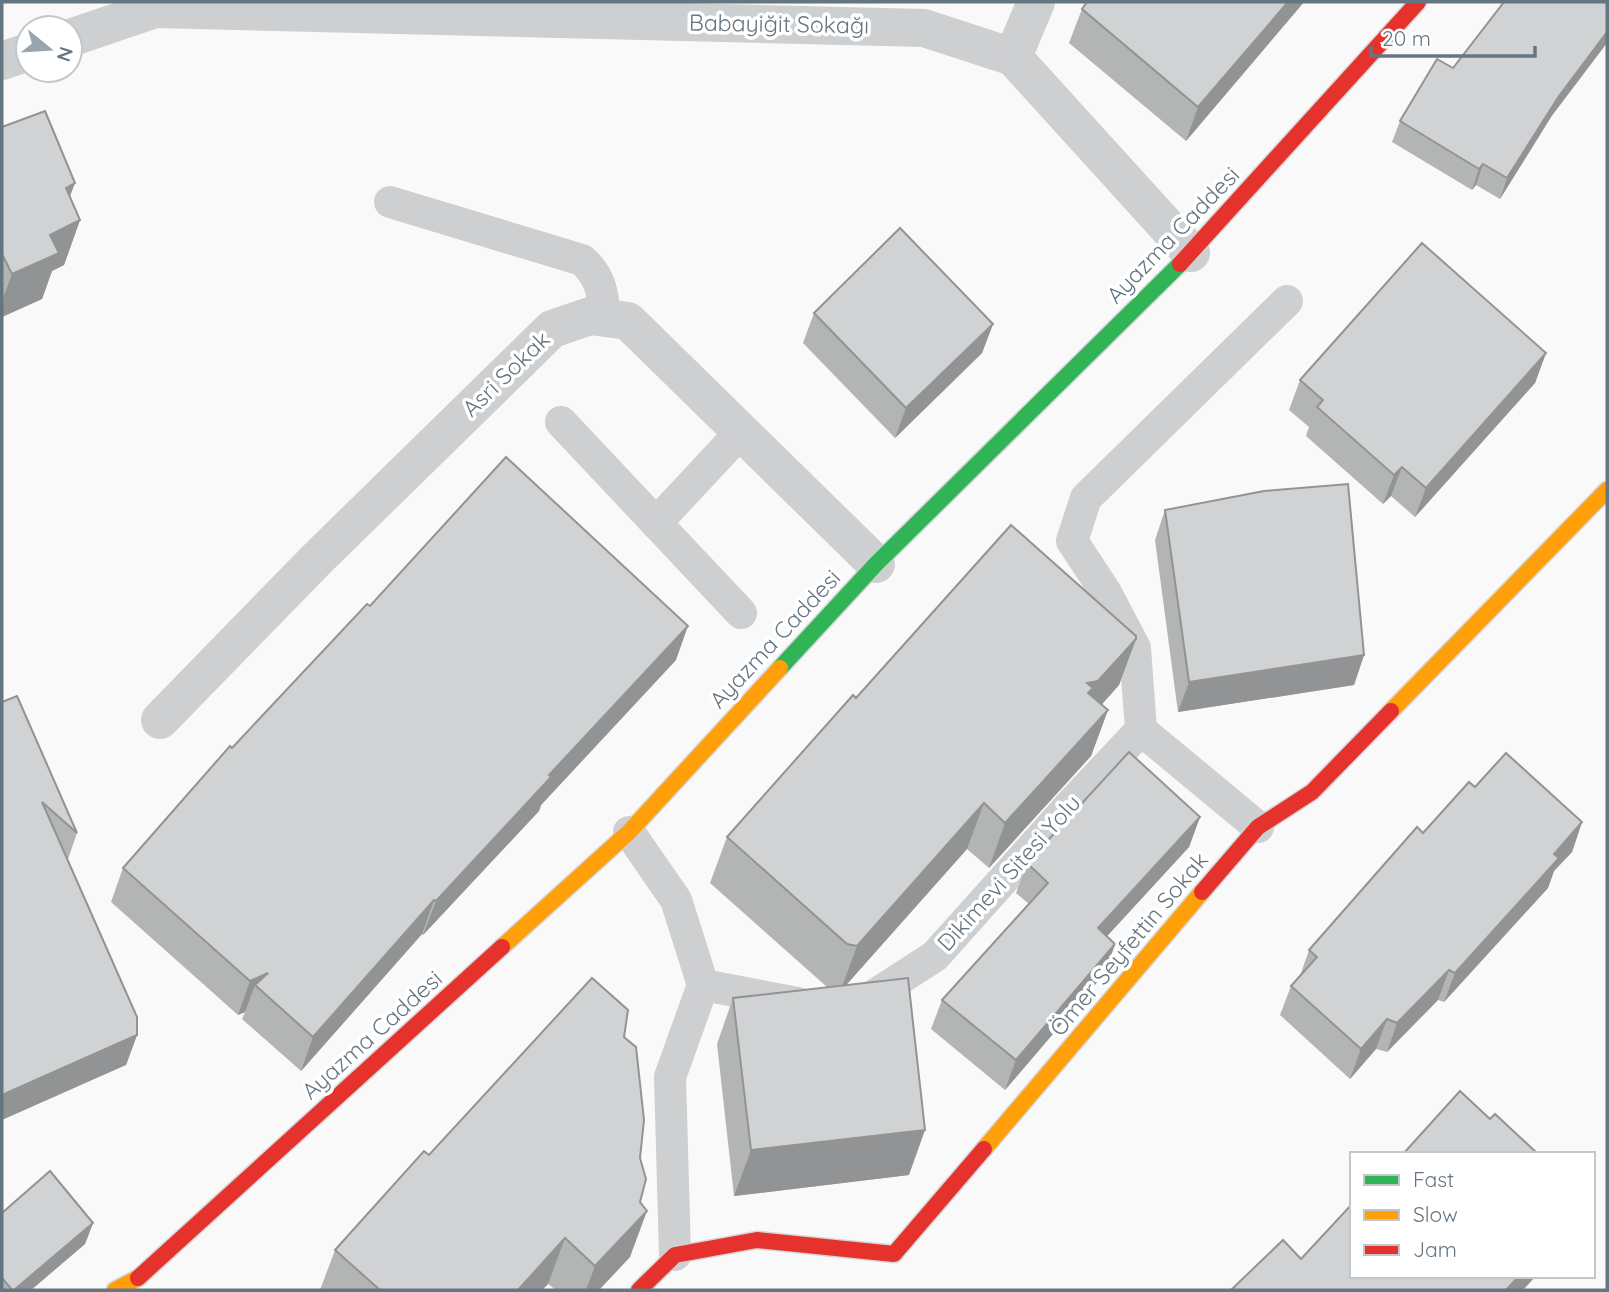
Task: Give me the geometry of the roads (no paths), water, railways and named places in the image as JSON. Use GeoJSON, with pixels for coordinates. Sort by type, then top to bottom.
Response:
{"type":"FeatureCollection","features":[{"type":"Feature","properties":{"kind":"street"},"geometry":{"type":"LineString","coordinates":[[1013,57],[1036,2]]}},
{"type":"Feature","properties":{"kind":"street","name":"Ayazma Caddesi"},"geometry":{"type":"LineString","coordinates":[[130,1288],[629,832],[876,564],[1191,253],[1418,2]]}},
{"type":"Feature","properties":{"kind":"street","name":"Babayiğit Sokağı"},"geometry":{"type":"LineString","coordinates":[[84,32],[151,5],[923,27],[1013,57],[1191,253]]}},
{"type":"Feature","properties":{"kind":"street","name":"Asri Sokak"},"geometry":{"type":"LineString","coordinates":[[160,720],[316,560],[552,328],[590,316],[628,321],[876,564]]}},
{"type":"Feature","properties":{"kind":"street","name":"Ömer Seyfettin Sokak"},"geometry":{"type":"LineString","coordinates":[[675,1255],[757,1240],[894,1254],[1258,827],[1312,792],[1607,490]]}},
{"type":"Feature","properties":{"kind":"street"},"geometry":{"type":"LineString","coordinates":[[639,1290],[675,1255]]}},
{"type":"Feature","properties":{"kind":"lane"},"geometry":{"type":"LineString","coordinates":[[390,202],[582,260],[598,278],[604,297],[604,317]]}},
{"type":"Feature","properties":{"kind":"lane"},"geometry":{"type":"LineString","coordinates":[[1258,827],[1141,730],[1135,648],[1105,591],[1072,541],[1086,498],[1287,301]]}},
{"type":"Feature","properties":{"kind":"lane"},"geometry":{"type":"LineString","coordinates":[[561,422],[741,613]]}},
{"type":"Feature","properties":{"kind":"lane"},"geometry":{"type":"LineString","coordinates":[[656,523],[741,432]]}},
{"type":"Feature","properties":{"kind":"lane","name":"Dikimevi Sitesi Yolu"},"geometry":{"type":"LineString","coordinates":[[703,985],[848,1012],[935,956],[1141,730]]}},
{"type":"Feature","properties":{"kind":"lane"},"geometry":{"type":"LineString","coordinates":[[629,832],[676,900],[703,985],[670,1077],[675,1255]]}}]}
